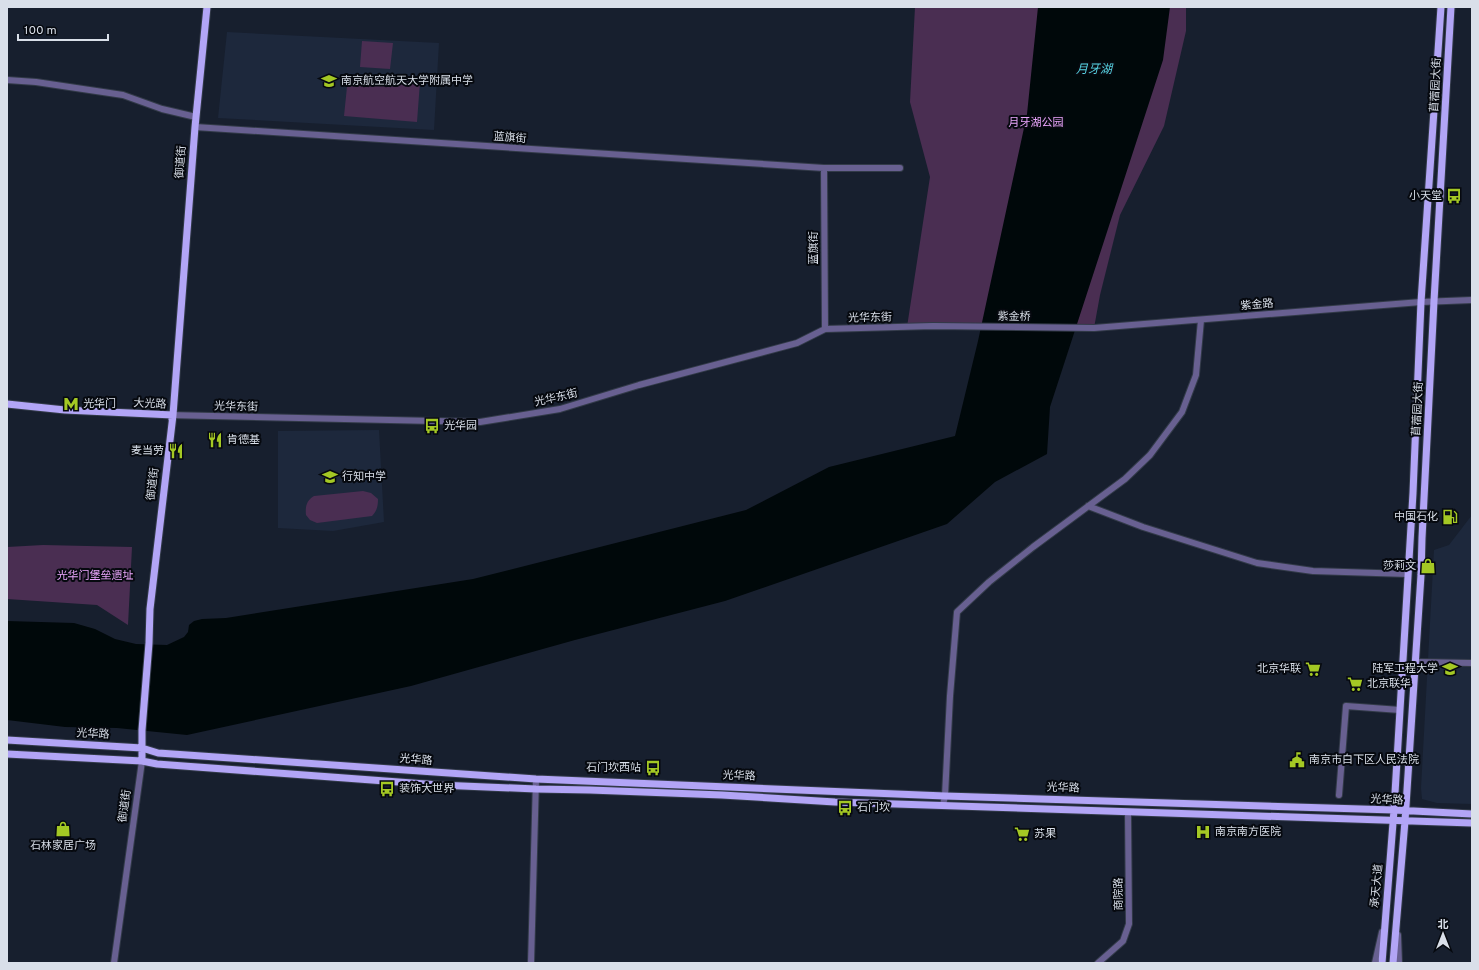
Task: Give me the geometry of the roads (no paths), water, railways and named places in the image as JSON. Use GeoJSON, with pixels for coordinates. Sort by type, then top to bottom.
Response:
{"type":"FeatureCollection","features":[{"type":"Feature","properties":{"kind":"main road","name":"御道街"},"geometry":{"type":"LineString","coordinates":[[142,761],[142,730],[149,643],[150,609],[173,415],[195,127],[207,7]]}},
{"type":"Feature","properties":{"kind":"main road","name":"苜蓿园大街"},"geometry":{"type":"LineString","coordinates":[[1394,810],[1413,492],[1421,302],[1441,7]]}},
{"type":"Feature","properties":{"kind":"main road","name":"苜蓿园大街"},"geometry":{"type":"LineString","coordinates":[[1406,812],[1421,575],[1434,301],[1451,7]]}},
{"type":"Feature","properties":{"kind":"main road"},"geometry":{"type":"LineString","coordinates":[[65,410],[173,415]]}},
{"type":"Feature","properties":{"kind":"main road","name":"光华路"},"geometry":{"type":"LineString","coordinates":[[7,740],[142,748],[158,753],[536,779],[945,796],[1394,810],[1406,812],[1472,814]]}},
{"type":"Feature","properties":{"kind":"main road","name":"光华路"},"geometry":{"type":"LineString","coordinates":[[7,754],[142,761],[157,764],[424,783],[536,789],[722,794],[835,802],[1472,824]]}},
{"type":"Feature","properties":{"kind":"main road","name":"承天大道"},"geometry":{"type":"LineString","coordinates":[[1382,963],[1394,810]]}},
{"type":"Feature","properties":{"kind":"main road","name":"承天大道"},"geometry":{"type":"LineString","coordinates":[[1393,963],[1406,812]]}},
{"type":"Feature","properties":{"kind":"street"},"geometry":{"type":"LineString","coordinates":[[7,80],[36,82],[123,95],[162,109],[196,117]]}},
{"type":"Feature","properties":{"kind":"street","name":"蓝旗街"},"geometry":{"type":"LineString","coordinates":[[195,127],[824,168],[900,168]]}},
{"type":"Feature","properties":{"kind":"street","name":"蓝旗街"},"geometry":{"type":"LineString","coordinates":[[824,168],[825,329]]}},
{"type":"Feature","properties":{"kind":"street","name":"紫金路"},"geometry":{"type":"LineString","coordinates":[[1094,328],[1434,301],[1472,300]]}},
{"type":"Feature","properties":{"kind":"street"},"geometry":{"type":"LineString","coordinates":[[943,805],[945,796],[950,696],[957,612],[989,582],[1033,547],[1125,479],[1150,455],[1182,412],[1196,376],[1201,320]]}},
{"type":"Feature","properties":{"kind":"street","name":"光华东街"},"geometry":{"type":"LineString","coordinates":[[173,415],[480,422],[560,409],[797,342],[825,329],[933,326]]}},
{"type":"Feature","properties":{"kind":"street","name":"紫金桥"},"geometry":{"type":"LineString","coordinates":[[933,326],[1094,328]]}},
{"type":"Feature","properties":{"kind":"street"},"geometry":{"type":"LineString","coordinates":[[7,404],[65,410]]}},
{"type":"Feature","properties":{"kind":"street"},"geometry":{"type":"LineString","coordinates":[[1088,506],[1143,527],[1257,563],[1313,571],[1408,574]]}},
{"type":"Feature","properties":{"kind":"street"},"geometry":{"type":"LineString","coordinates":[[1416,662],[1472,663]]}},
{"type":"Feature","properties":{"kind":"street"},"geometry":{"type":"LineString","coordinates":[[1339,795],[1346,706],[1400,710]]}},
{"type":"Feature","properties":{"kind":"street","name":"御道街"},"geometry":{"type":"LineString","coordinates":[[114,963],[142,761]]}},
{"type":"Feature","properties":{"kind":"street"},"geometry":{"type":"LineString","coordinates":[[531,963],[536,779]]}},
{"type":"Feature","properties":{"kind":"street","name":"商院路"},"geometry":{"type":"LineString","coordinates":[[1098,963],[1123,941],[1129,924],[1128,812]]}},
{"type":"Feature","properties":{"kind":"street"},"geometry":{"type":"LineString","coordinates":[[1375,963],[1385,917]]}},
{"type":"Feature","properties":{"kind":"street"},"geometry":{"type":"LineString","coordinates":[[1397,918],[1399,963]]}},
{"type":"Feature","properties":{"kind":"water","name":"月牙湖"},"geometry":{"type":"Polygon","coordinates":[[[1038,7],[1170,7],[1163,60],[1050,407],[1047,454],[995,482],[947,524],[725,601],[575,640],[411,686],[187,735],[117,728],[65,727],[7,720],[7,621],[74,623],[95,629],[115,639],[136,644],[167,645],[184,637],[188,632],[189,625],[194,621],[202,619],[226,618],[473,579],[746,510],[829,467],[955,436],[978,341],[1027,114],[1038,7]]]}},
{"type":"Feature","properties":{"kind":"place","name":"南京航空航天大学附属中学"},"geometry":{"type":"Point","coordinates":[329,81]}},
{"type":"Feature","properties":{"kind":"place","name":"小天堂"},"geometry":{"type":"Point","coordinates":[1454,196]}},
{"type":"Feature","properties":{"kind":"place","name":"光华门"},"geometry":{"type":"Point","coordinates":[71,404]}},
{"type":"Feature","properties":{"kind":"place","name":"光华园"},"geometry":{"type":"Point","coordinates":[432,426]}},
{"type":"Feature","properties":{"kind":"place","name":"肯德基"},"geometry":{"type":"Point","coordinates":[215,440]}},
{"type":"Feature","properties":{"kind":"place","name":"麦当劳"},"geometry":{"type":"Point","coordinates":[176,451]}},
{"type":"Feature","properties":{"kind":"place","name":"行知中学"},"geometry":{"type":"Point","coordinates":[330,477]}},
{"type":"Feature","properties":{"kind":"place","name":"中国石化"},"geometry":{"type":"Point","coordinates":[1450,517]}},
{"type":"Feature","properties":{"kind":"place","name":"莎莉文"},"geometry":{"type":"Point","coordinates":[1428,566]}},
{"type":"Feature","properties":{"kind":"place","name":"北京华联"},"geometry":{"type":"Point","coordinates":[1313,669]}},
{"type":"Feature","properties":{"kind":"place","name":"陆军工程大学"},"geometry":{"type":"Point","coordinates":[1450,669]}},
{"type":"Feature","properties":{"kind":"place","name":"北京联华"},"geometry":{"type":"Point","coordinates":[1355,684]}},
{"type":"Feature","properties":{"kind":"place","name":"南京市白下区人民法院"},"geometry":{"type":"Point","coordinates":[1297,760]}},
{"type":"Feature","properties":{"kind":"place","name":"石门坎西站"},"geometry":{"type":"Point","coordinates":[653,768]}},
{"type":"Feature","properties":{"kind":"place","name":"装饰大世界"},"geometry":{"type":"Point","coordinates":[387,789]}},
{"type":"Feature","properties":{"kind":"place","name":"石门坎"},"geometry":{"type":"Point","coordinates":[845,808]}},
{"type":"Feature","properties":{"kind":"place","name":"石林家居广场"},"geometry":{"type":"Point","coordinates":[63,829]}},
{"type":"Feature","properties":{"kind":"place","name":"南京南方医院"},"geometry":{"type":"Point","coordinates":[1203,832]}},
{"type":"Feature","properties":{"kind":"place","name":"苏果"},"geometry":{"type":"Point","coordinates":[1022,834]}},
{"type":"Feature","properties":{"kind":"park label","name":"月牙湖公园"},"geometry":{"type":"Point","coordinates":[1036,123]}},
{"type":"Feature","properties":{"kind":"park label","name":"光华门堡垒遗址"},"geometry":{"type":"Point","coordinates":[95,576]}}]}
